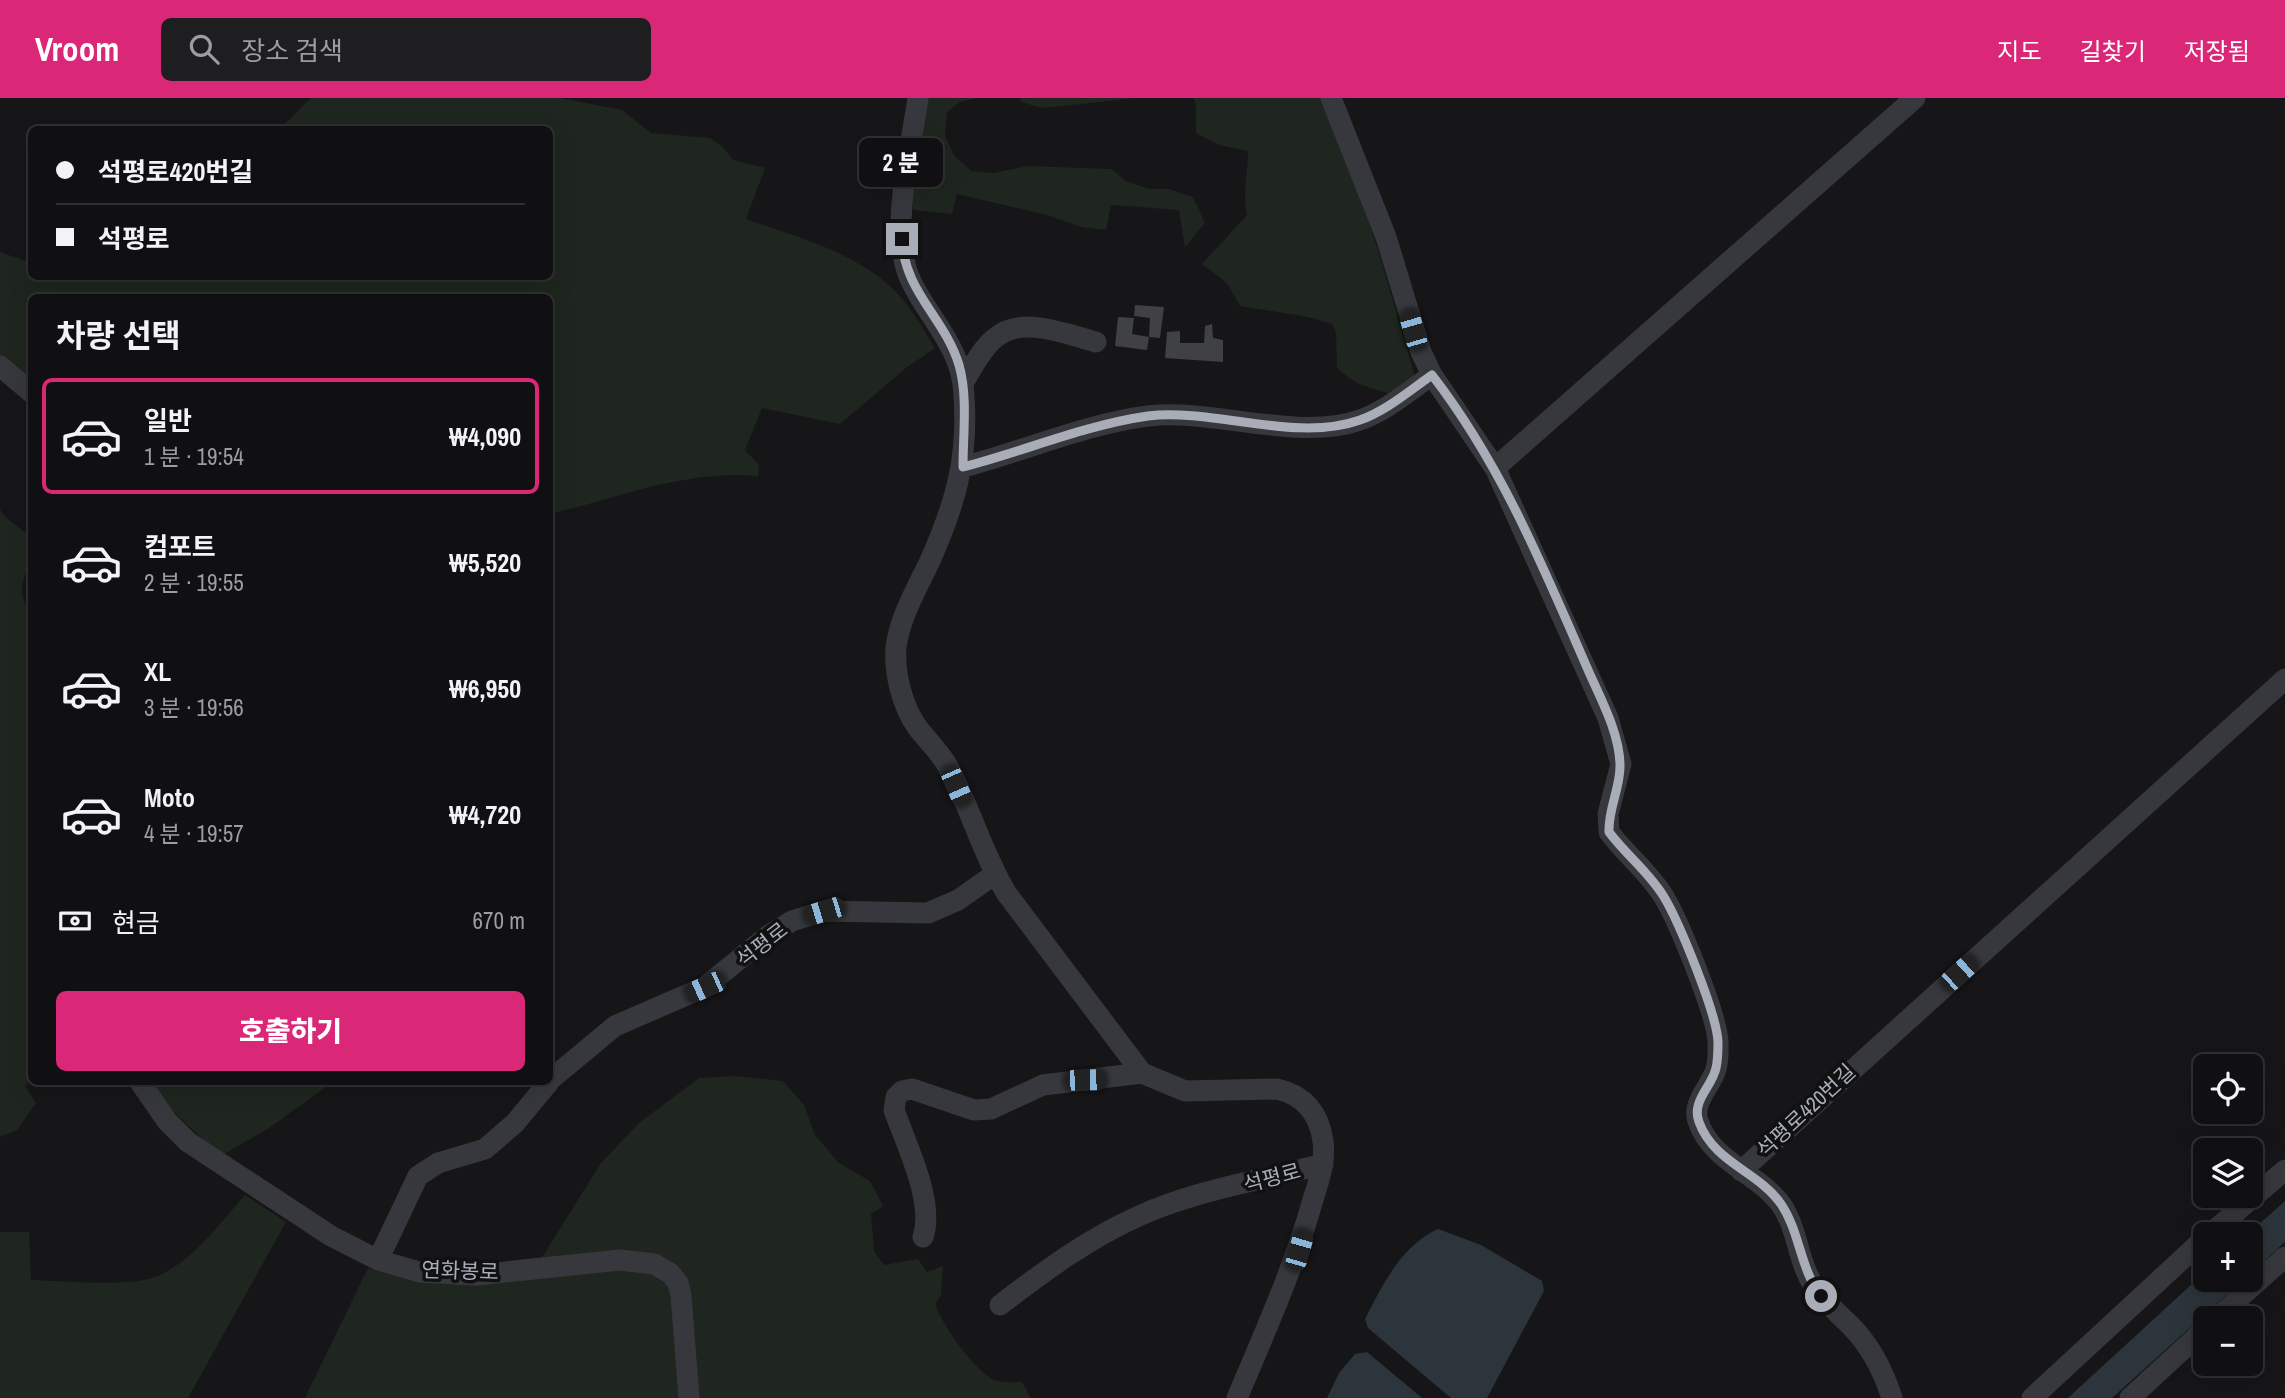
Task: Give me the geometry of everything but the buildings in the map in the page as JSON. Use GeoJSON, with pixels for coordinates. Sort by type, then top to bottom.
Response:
{"type":"FeatureCollection","features":[{"type":"Feature","properties":{"kind":"street","name":"석평로"},"geometry":{"type":"LineString","coordinates":[[918,98],[901,220],[903,257],[910,280],[958,362],[962,383],[963,467],[947,523],[905,614],[897,647],[901,694],[916,725],[947,765],[995,874],[1117,1044],[1142,1073],[1185,1091],[1277,1089],[1292,1092],[1307,1103],[1318,1121],[1323,1141],[1323,1164],[1299,1250],[1237,1398]]}},
{"type":"Feature","properties":{"kind":"street"},"geometry":{"type":"LineString","coordinates":[[1331,98],[1386,237],[1413,330],[1432,375],[1495,467],[1571,631],[1616,741],[1620,764],[1608,814],[1609,832],[1641,866],[1664,897],[1679,927],[1718,1037],[1716,1069],[1699,1100],[1698,1121],[1719,1153],[1741,1171]]}},
{"type":"Feature","properties":{"kind":"street"},"geometry":{"type":"LineString","coordinates":[[1495,467],[1915,98]]}},
{"type":"Feature","properties":{"kind":"street"},"geometry":{"type":"LineString","coordinates":[[962,383],[995,338],[1011,328],[1029,327],[1096,342]]}},
{"type":"Feature","properties":{"kind":"street"},"geometry":{"type":"LineString","coordinates":[[0,366],[28,390]]}},
{"type":"Feature","properties":{"kind":"street"},"geometry":{"type":"LineString","coordinates":[[963,467],[1118,421],[1151,416],[1212,418],[1258,425],[1343,424],[1383,409],[1432,375]]}},
{"type":"Feature","properties":{"kind":"street","name":"석평로420번길"},"geometry":{"type":"LineString","coordinates":[[1892,1398],[1882,1369],[1866,1345],[1850,1324],[1830,1308],[1813,1285],[1782,1205],[1765,1186],[1741,1171],[2285,678]]}},
{"type":"Feature","properties":{"kind":"street","name":"석평로"},"geometry":{"type":"LineString","coordinates":[[553,1078],[615,1026],[705,987],[769,935],[792,921],[824,911],[928,913],[958,901],[995,874]]}},
{"type":"Feature","properties":{"kind":"street","name":"석평로"},"geometry":{"type":"LineString","coordinates":[[923,1237],[927,1225],[925,1207],[894,1110],[896,1097],[902,1091],[912,1089],[974,1110],[990,1109],[1043,1085],[1142,1073]]}},
{"type":"Feature","properties":{"kind":"street","name":"연화봉로"},"geometry":{"type":"LineString","coordinates":[[142,1085],[167,1121],[188,1142],[331,1236],[377,1260],[419,1272],[476,1275],[620,1260],[654,1264],[670,1273],[678,1283],[689,1398]]}},
{"type":"Feature","properties":{"kind":"street","name":"석평로"},"geometry":{"type":"LineString","coordinates":[[377,1260],[418,1176],[425,1168],[485,1149],[515,1123],[546,1085]]}},
{"type":"Feature","properties":{"kind":"street","name":"석평로"},"geometry":{"type":"LineString","coordinates":[[1000,1305],[1071,1254],[1137,1216],[1175,1202],[1323,1164]]}},
{"type":"Feature","properties":{"kind":"street"},"geometry":{"type":"LineString","coordinates":[[2224,1222],[2285,1170]]}},
{"type":"Feature","properties":{"kind":"street"},"geometry":{"type":"LineString","coordinates":[[2032,1398],[2193,1249]]}},
{"type":"Feature","properties":{"kind":"street"},"geometry":{"type":"LineString","coordinates":[[2230,1306],[2285,1256]]}},
{"type":"Feature","properties":{"kind":"street"},"geometry":{"type":"LineString","coordinates":[[2130,1398],[2193,1340]]}},
{"type":"Feature","properties":{"kind":"shaded area"},"geometry":{"type":"Polygon","coordinates":[[[311,98],[560,98],[622,110],[651,133],[710,138],[723,147],[733,160],[765,168],[746,219],[825,247],[879,277],[906,304],[935,348],[906,368],[840,424],[762,408],[745,450],[759,465],[758,476],[731,475],[679,481],[553,513],[553,294],[28,294],[28,380],[0,358],[0,252],[28,262],[28,280],[553,280],[553,126],[282,126],[311,98]]]}},
{"type":"Feature","properties":{"kind":"shaded area"},"geometry":{"type":"Polygon","coordinates":[[[923,98],[978,98],[960,102],[947,112],[945,136],[954,155],[971,171],[994,173],[1028,166],[1111,169],[1126,181],[1149,189],[1169,189],[1193,197],[1205,223],[1185,247],[1179,210],[1111,205],[1106,230],[1081,227],[1047,215],[957,194],[952,214],[913,210],[912,189],[919,159],[923,98]]]}},
{"type":"Feature","properties":{"kind":"shaded area"},"geometry":{"type":"Polygon","coordinates":[[[1020,98],[1137,98],[1042,108],[1021,102],[1020,98]]]}},
{"type":"Feature","properties":{"kind":"shaded area"},"geometry":{"type":"Polygon","coordinates":[[[1193,98],[1323,98],[1362,201],[1415,377],[1392,394],[1363,385],[1337,368],[1336,333],[1332,324],[1308,317],[1240,306],[1227,283],[1202,264],[1247,215],[1245,191],[1248,151],[1219,145],[1196,133],[1196,104],[1193,98]]]}},
{"type":"Feature","properties":{"kind":"shaded area"},"geometry":{"type":"Polygon","coordinates":[[[0,509],[28,535],[28,566],[23,584],[28,609],[28,1081],[25,1086],[36,1103],[17,1130],[0,1137],[0,509]]]}},
{"type":"Feature","properties":{"kind":"shaded area"},"geometry":{"type":"Polygon","coordinates":[[[736,1076],[783,1081],[804,1105],[815,1135],[839,1163],[870,1181],[883,1206],[871,1214],[874,1251],[884,1265],[918,1259],[927,1272],[943,1266],[941,1295],[935,1304],[952,1335],[977,1367],[997,1381],[1022,1382],[1031,1398],[305,1398],[368,1268],[408,1280],[445,1284],[541,1259],[601,1163],[639,1123],[699,1078],[736,1076]]]}},
{"type":"Feature","properties":{"kind":"shaded area"},"geometry":{"type":"Polygon","coordinates":[[[149,1085],[329,1085],[269,1128],[221,1156],[163,1102],[149,1085]]]}},
{"type":"Feature","properties":{"kind":"shaded area"},"geometry":{"type":"Polygon","coordinates":[[[245,1195],[286,1222],[188,1398],[0,1398],[0,1232],[29,1232],[31,1280],[94,1283],[144,1280],[169,1270],[193,1252],[245,1195]]]}},
{"type":"Feature","properties":{"kind":"shaded area"},"geometry":{"type":"Polygon","coordinates":[[[2285,1201],[2285,1242],[2263,1262],[2263,1222],[2285,1201]]]}},
{"type":"Feature","properties":{"kind":"shaded area"},"geometry":{"type":"Polygon","coordinates":[[[1438,1229],[1481,1245],[1542,1281],[1544,1291],[1487,1398],[1451,1398],[1368,1328],[1365,1319],[1394,1267],[1414,1245],[1438,1229]]]}},
{"type":"Feature","properties":{"kind":"shaded area"},"geometry":{"type":"Polygon","coordinates":[[[2193,1283],[2193,1292],[2230,1292],[2214,1306],[2193,1306],[2193,1325],[2112,1398],[2068,1398],[2193,1283]]]}},
{"type":"Feature","properties":{"kind":"shaded area"},"geometry":{"type":"Polygon","coordinates":[[[1367,1352],[1422,1398],[1327,1398],[1339,1373],[1355,1354],[1367,1352]]]}},
{"type":"Feature","properties":{"kind":"route"},"geometry":{"type":"LineString","coordinates":[[902,239],[903,257],[910,280],[958,362],[964,423],[963,467],[1118,421],[1151,416],[1225,419],[1258,425],[1343,424],[1383,409],[1432,375],[1459,410],[1495,467],[1608,718],[1620,764],[1608,814],[1609,832],[1618,845],[1641,866],[1664,897],[1679,927],[1718,1037],[1716,1069],[1699,1100],[1698,1121],[1719,1153],[1765,1186],[1782,1205],[1803,1263],[1821,1296]]}}]}
